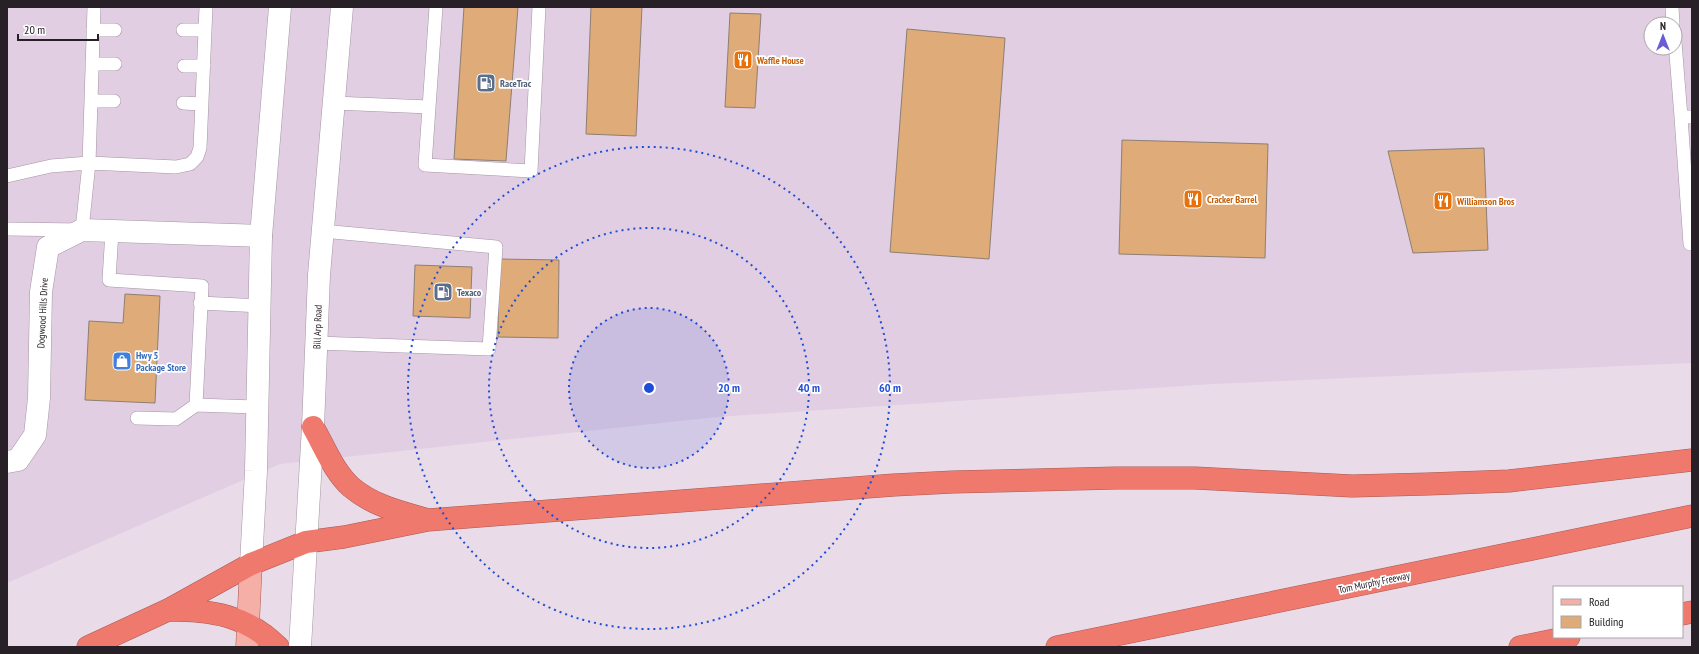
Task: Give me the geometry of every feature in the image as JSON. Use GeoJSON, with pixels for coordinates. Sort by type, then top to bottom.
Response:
{"type":"FeatureCollection","features":[{"type":"Feature","properties":{"kind":"highway"},"geometry":{"type":"LineString","coordinates":[[313,427],[336,467],[351,486],[371,501],[393,510],[428,520]]}},
{"type":"Feature","properties":{"kind":"highway"},"geometry":{"type":"LineString","coordinates":[[88,647],[168,610],[251,564],[306,542],[344,537],[428,520],[938,482],[1195,478],[1352,486],[1428,484],[1509,481],[1692,460]]}},
{"type":"Feature","properties":{"kind":"highway","name":"Tom Murphy Freeway"},"geometry":{"type":"LineString","coordinates":[[1057,647],[1692,516]]}},
{"type":"Feature","properties":{"kind":"highway"},"geometry":{"type":"LineString","coordinates":[[168,610],[210,612],[231,617],[266,634],[278,647]]}},
{"type":"Feature","properties":{"kind":"highway"},"geometry":{"type":"LineString","coordinates":[[1520,647],[1564,638]]}},
{"type":"Feature","properties":{"kind":"main road"},"geometry":{"type":"LineString","coordinates":[[247,647],[256,471],[261,236],[280,7]]}},
{"type":"Feature","properties":{"kind":"main road","name":"Bill Arp Road"},"geometry":{"type":"LineString","coordinates":[[300,647],[313,427],[322,231],[342,7]]}},
{"type":"Feature","properties":{"kind":"main road","name":"Dogwood Hills Drive"},"geometry":{"type":"LineString","coordinates":[[7,462],[18,460],[35,435],[39,398],[41,292],[48,247],[82,230],[261,236]]}},
{"type":"Feature","properties":{"kind":"lane"},"geometry":{"type":"LineString","coordinates":[[7,229],[82,230],[89,163],[94,7]]}},
{"type":"Feature","properties":{"kind":"lane"},"geometry":{"type":"LineString","coordinates":[[7,176],[51,166],[89,163],[176,168],[190,164],[197,157],[200,148],[206,7]]}},
{"type":"Feature","properties":{"kind":"lane"},"geometry":{"type":"LineString","coordinates":[[436,7],[425,165],[531,171],[539,7]]}},
{"type":"Feature","properties":{"kind":"lane"},"geometry":{"type":"LineString","coordinates":[[93,30],[115,30]]}},
{"type":"Feature","properties":{"kind":"lane"},"geometry":{"type":"LineString","coordinates":[[183,30],[205,30]]}},
{"type":"Feature","properties":{"kind":"lane"},"geometry":{"type":"LineString","coordinates":[[1677,56],[1687,117],[1690,244]]}},
{"type":"Feature","properties":{"kind":"lane"},"geometry":{"type":"LineString","coordinates":[[92,64],[115,64]]}},
{"type":"Feature","properties":{"kind":"lane"},"geometry":{"type":"LineString","coordinates":[[184,66],[204,66]]}},
{"type":"Feature","properties":{"kind":"lane"},"geometry":{"type":"LineString","coordinates":[[91,101],[114,101]]}},
{"type":"Feature","properties":{"kind":"lane"},"geometry":{"type":"LineString","coordinates":[[183,103],[202,104]]}},
{"type":"Feature","properties":{"kind":"lane"},"geometry":{"type":"LineString","coordinates":[[334,103],[429,106]]}},
{"type":"Feature","properties":{"kind":"lane"},"geometry":{"type":"LineString","coordinates":[[112,231],[109,280],[202,286],[196,405]]}},
{"type":"Feature","properties":{"kind":"lane"},"geometry":{"type":"LineString","coordinates":[[316,343],[489,349],[496,247],[322,231]]}},
{"type":"Feature","properties":{"kind":"lane"},"geometry":{"type":"LineString","coordinates":[[200,303],[259,306]]}},
{"type":"Feature","properties":{"kind":"lane"},"geometry":{"type":"LineString","coordinates":[[137,418],[176,419],[196,405],[257,407]]}},
{"type":"Feature","properties":{"kind":"shaded area"},"geometry":{"type":"Polygon","coordinates":[[[7,7],[1692,7],[1692,363],[1213,384],[717,417],[280,464],[7,583],[7,7]]]}},
{"type":"Feature","properties":{"kind":"building","name":"RaceTrac"},"geometry":{"type":"Polygon","coordinates":[[[464,7],[518,7],[506,161],[454,159],[464,7]]]}},
{"type":"Feature","properties":{"kind":"building"},"geometry":{"type":"Polygon","coordinates":[[[591,7],[642,7],[636,136],[586,134],[591,7]]]}},
{"type":"Feature","properties":{"kind":"building","name":"Waffle House"},"geometry":{"type":"Polygon","coordinates":[[[730,13],[761,14],[755,108],[725,107],[730,13]]]}},
{"type":"Feature","properties":{"kind":"building"},"geometry":{"type":"Polygon","coordinates":[[[907,29],[1005,38],[989,259],[890,252],[907,29]]]}},
{"type":"Feature","properties":{"kind":"building","name":"Cracker Barrel"},"geometry":{"type":"Polygon","coordinates":[[[1122,140],[1268,144],[1265,258],[1119,254],[1122,140]]]}},
{"type":"Feature","properties":{"kind":"building","name":"Williamson Bros"},"geometry":{"type":"Polygon","coordinates":[[[1484,148],[1488,250],[1413,253],[1388,151],[1484,148]]]}},
{"type":"Feature","properties":{"kind":"building"},"geometry":{"type":"Polygon","coordinates":[[[499,259],[559,260],[558,338],[498,337],[499,259]]]}},
{"type":"Feature","properties":{"kind":"building","name":"Texaco"},"geometry":{"type":"Polygon","coordinates":[[[415,265],[472,267],[470,318],[413,316],[415,265]]]}},
{"type":"Feature","properties":{"kind":"building","name":"Hwy 5 Package Store"},"geometry":{"type":"Polygon","coordinates":[[[125,294],[160,296],[155,403],[85,400],[89,321],[123,323],[125,294]]]}},
{"type":"Feature","properties":{"kind":"place","name":"Waffle House"},"geometry":{"type":"Point","coordinates":[743,60]}},
{"type":"Feature","properties":{"kind":"place","name":"RaceTrac"},"geometry":{"type":"Point","coordinates":[486,83]}},
{"type":"Feature","properties":{"kind":"place","name":"Cracker Barrel"},"geometry":{"type":"Point","coordinates":[1193,199]}},
{"type":"Feature","properties":{"kind":"place","name":"Williamson Bros"},"geometry":{"type":"Point","coordinates":[1443,201]}},
{"type":"Feature","properties":{"kind":"place","name":"Texaco"},"geometry":{"type":"Point","coordinates":[443,292]}},
{"type":"Feature","properties":{"kind":"place","name":"Hwy 5 Package Store"},"geometry":{"type":"Point","coordinates":[122,361]}}]}
